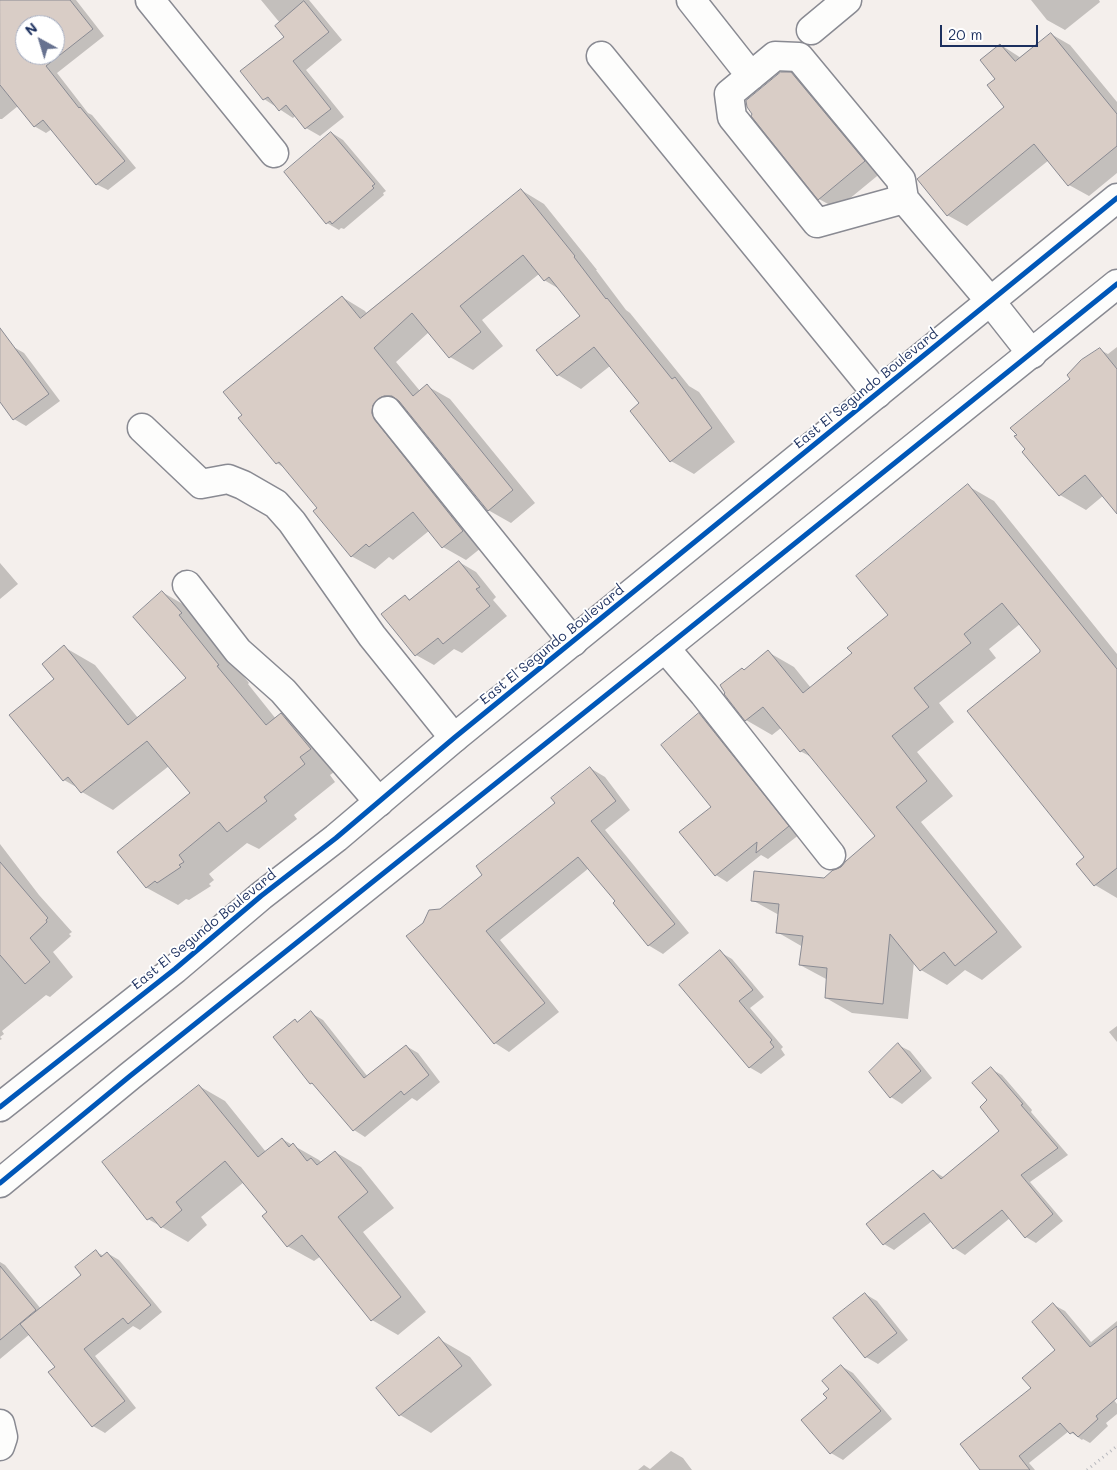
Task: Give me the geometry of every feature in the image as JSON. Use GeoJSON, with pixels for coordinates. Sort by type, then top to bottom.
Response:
{"type":"FeatureCollection","features":[{"type":"Feature","properties":{"kind":"main road"},"geometry":{"type":"LineString","coordinates":[[150,0],[274,153]]}},
{"type":"Feature","properties":{"kind":"main road"},"geometry":{"type":"LineString","coordinates":[[691,0],[751,76]]}},
{"type":"Feature","properties":{"kind":"main road"},"geometry":{"type":"LineString","coordinates":[[811,30],[847,0]]}},
{"type":"Feature","properties":{"kind":"main road"},"geometry":{"type":"LineString","coordinates":[[601,56],[878,394]]}},
{"type":"Feature","properties":{"kind":"main road"},"geometry":{"type":"LineString","coordinates":[[904,199],[817,223],[732,117],[729,94],[775,56],[799,57],[901,180],[904,199],[1032,354]]}},
{"type":"Feature","properties":{"kind":"main road","name":"East El Segundo Boulevard"},"geometry":{"type":"LineString","coordinates":[[0,1107],[176,970],[261,896],[336,838],[454,738],[1117,198]]}},
{"type":"Feature","properties":{"kind":"main road"},"geometry":{"type":"LineString","coordinates":[[0,1183],[123,1082],[1117,284]]}},
{"type":"Feature","properties":{"kind":"main road"},"geometry":{"type":"LineString","coordinates":[[387,411],[573,642]]}},
{"type":"Feature","properties":{"kind":"main road"},"geometry":{"type":"LineString","coordinates":[[142,428],[201,484],[228,479],[243,485],[276,504],[292,522],[372,636],[454,738]]}},
{"type":"Feature","properties":{"kind":"main road"},"geometry":{"type":"LineString","coordinates":[[187,585],[238,651],[283,691],[378,802]]}},
{"type":"Feature","properties":{"kind":"main road"},"geometry":{"type":"LineString","coordinates":[[665,648],[704,694],[831,855]]}},
{"type":"Feature","properties":{"kind":"main road"},"geometry":{"type":"LineString","coordinates":[[0,1424],[3,1437],[0,1446]]}},
{"type":"Feature","properties":{"kind":"path"},"geometry":{"type":"LineString","coordinates":[[1087,1470],[1117,1446]]}},
{"type":"Feature","properties":{"kind":"building"},"geometry":{"type":"Polygon","coordinates":[[[0,0],[70,0],[93,29],[65,51],[65,15],[15,15],[15,65],[47,65],[46,66],[79,108],[125,161],[96,185],[43,120],[34,127],[0,85],[0,0]]]}},
{"type":"Feature","properties":{"kind":"building"},"geometry":{"type":"Polygon","coordinates":[[[304,1],[329,32],[293,61],[331,109],[305,129],[286,105],[279,111],[268,97],[263,100],[240,71],[284,37],[275,26],[304,1]]]}},
{"type":"Feature","properties":{"kind":"building"},"geometry":{"type":"Polygon","coordinates":[[[1051,33],[1117,114],[1117,146],[1068,186],[1034,144],[947,216],[917,179],[1004,107],[987,85],[995,79],[980,60],[1000,44],[1015,61],[1051,33]]]}},
{"type":"Feature","properties":{"kind":"building"},"geometry":{"type":"Polygon","coordinates":[[[781,72],[791,72],[865,161],[818,200],[751,116],[752,114],[747,107],[746,101],[781,72]]]}},
{"type":"Feature","properties":{"kind":"building"},"geometry":{"type":"Polygon","coordinates":[[[331,132],[375,184],[372,186],[374,188],[332,224],[330,221],[326,224],[284,172],[331,132]]]}},
{"type":"Feature","properties":{"kind":"building"},"geometry":{"type":"Polygon","coordinates":[[[521,189],[575,256],[606,299],[672,379],[675,377],[712,428],[670,462],[630,411],[639,403],[594,347],[557,376],[536,350],[580,316],[549,277],[544,281],[523,255],[460,306],[481,332],[449,358],[412,313],[374,348],[413,396],[427,384],[513,490],[488,511],[399,401],[392,396],[384,396],[373,405],[372,413],[375,420],[463,531],[442,548],[413,512],[369,547],[366,544],[351,557],[313,511],[317,508],[279,462],[276,464],[238,418],[242,415],[223,392],[342,296],[360,318],[521,189]]]}},
{"type":"Feature","properties":{"kind":"building"},"geometry":{"type":"Polygon","coordinates":[[[0,328],[49,394],[13,420],[0,402],[0,328]]]}},
{"type":"Feature","properties":{"kind":"building"},"geometry":{"type":"Polygon","coordinates":[[[1100,348],[1117,369],[1117,514],[1085,475],[1059,496],[1022,452],[1025,449],[1014,436],[1017,435],[1010,428],[1070,379],[1067,375],[1081,360],[1100,348]]]}},
{"type":"Feature","properties":{"kind":"building"},"geometry":{"type":"Polygon","coordinates":[[[968,484],[1117,669],[1117,868],[1094,886],[1076,864],[1084,857],[967,711],[1040,652],[1002,603],[964,634],[971,643],[914,688],[929,707],[892,736],[927,781],[896,807],[997,932],[955,966],[944,952],[920,971],[890,934],[883,1004],[825,998],[827,968],[799,965],[803,936],[776,933],[779,904],[751,901],[754,871],[824,878],[833,870],[841,867],[875,836],[804,749],[800,752],[763,707],[745,721],[724,694],[720,685],[742,668],[744,670],[768,650],[803,693],[852,653],[847,648],[888,615],[856,576],[968,484]]]}},
{"type":"Feature","properties":{"kind":"building"},"geometry":{"type":"Polygon","coordinates":[[[459,561],[480,587],[476,589],[490,606],[443,644],[438,638],[415,656],[381,614],[405,595],[409,600],[459,561]]]}},
{"type":"Feature","properties":{"kind":"building"},"geometry":{"type":"Polygon","coordinates":[[[162,591],[182,613],[179,615],[219,665],[217,666],[266,725],[281,713],[311,749],[300,757],[305,764],[264,797],[267,801],[227,832],[219,822],[179,855],[184,862],[179,865],[181,867],[146,888],[117,852],[190,793],[147,741],[81,793],[68,777],[63,781],[9,715],[54,679],[42,664],[64,645],[128,725],[186,678],[133,617],[162,591]]]}},
{"type":"Feature","properties":{"kind":"building"},"geometry":{"type":"Polygon","coordinates":[[[699,713],[789,826],[756,853],[757,842],[715,876],[679,832],[711,807],[661,745],[699,713]]]}},
{"type":"Feature","properties":{"kind":"building"},"geometry":{"type":"Polygon","coordinates":[[[590,767],[616,801],[591,821],[675,924],[648,946],[613,903],[615,901],[578,857],[486,931],[545,1003],[494,1044],[406,936],[423,923],[429,910],[440,909],[482,875],[476,866],[555,803],[551,798],[590,767]]]}},
{"type":"Feature","properties":{"kind":"building"},"geometry":{"type":"Polygon","coordinates":[[[0,862],[48,918],[47,922],[30,938],[50,962],[25,984],[0,955],[0,862]]]}},
{"type":"Feature","properties":{"kind":"building"},"geometry":{"type":"Polygon","coordinates":[[[720,950],[753,990],[739,1001],[772,1040],[770,1042],[774,1047],[749,1068],[679,985],[720,950]]]}},
{"type":"Feature","properties":{"kind":"building"},"geometry":{"type":"Polygon","coordinates":[[[311,1011],[364,1078],[406,1045],[429,1075],[404,1095],[401,1091],[353,1131],[312,1083],[310,1084],[273,1037],[295,1019],[297,1022],[311,1011]]]}},
{"type":"Feature","properties":{"kind":"building"},"geometry":{"type":"Polygon","coordinates":[[[898,1043],[921,1071],[890,1098],[869,1072],[898,1043]]]}},
{"type":"Feature","properties":{"kind":"building"},"geometry":{"type":"Polygon","coordinates":[[[991,1067],[1058,1148],[1021,1175],[1053,1214],[1025,1238],[1002,1210],[953,1249],[924,1213],[883,1245],[866,1224],[933,1170],[941,1179],[999,1131],[980,1107],[987,1100],[972,1083],[991,1067]]]}},
{"type":"Feature","properties":{"kind":"building"},"geometry":{"type":"Polygon","coordinates":[[[199,1085],[258,1157],[282,1138],[289,1147],[293,1143],[307,1161],[311,1158],[317,1165],[335,1151],[368,1192],[338,1217],[401,1297],[371,1321],[302,1235],[287,1247],[262,1216],[267,1212],[225,1161],[176,1202],[182,1210],[161,1228],[152,1217],[147,1220],[102,1162],[199,1085]]]}},
{"type":"Feature","properties":{"kind":"building"},"geometry":{"type":"Polygon","coordinates":[[[96,1250],[101,1257],[107,1252],[151,1305],[128,1324],[123,1318],[84,1349],[125,1401],[92,1427],[48,1372],[55,1367],[20,1324],[81,1275],[75,1267],[96,1250]]]}},
{"type":"Feature","properties":{"kind":"building"},"geometry":{"type":"Polygon","coordinates":[[[0,1266],[36,1310],[0,1340],[0,1266]]]}},
{"type":"Feature","properties":{"kind":"building"},"geometry":{"type":"Polygon","coordinates":[[[865,1293],[897,1333],[865,1358],[833,1318],[865,1293]]]}},
{"type":"Feature","properties":{"kind":"building"},"geometry":{"type":"Polygon","coordinates":[[[1053,1303],[1090,1347],[1117,1326],[1117,1398],[1096,1416],[1098,1419],[1078,1437],[1073,1432],[1070,1434],[1060,1423],[1019,1456],[1030,1470],[980,1470],[960,1444],[1031,1388],[1022,1378],[1055,1350],[1032,1322],[1053,1303]]]}},
{"type":"Feature","properties":{"kind":"building"},"geometry":{"type":"Polygon","coordinates":[[[439,1337],[462,1366],[399,1416],[376,1388],[439,1337]]]}},
{"type":"Feature","properties":{"kind":"building"},"geometry":{"type":"Polygon","coordinates":[[[841,1365],[881,1411],[830,1454],[801,1420],[827,1398],[823,1394],[829,1389],[822,1381],[841,1365]]]}},
{"type":"Feature","properties":{"kind":"cycle path"},"geometry":{"type":"LineString","coordinates":[[0,1107],[175,969],[261,896],[336,838],[454,738],[1117,198]]}},
{"type":"Feature","properties":{"kind":"cycle path"},"geometry":{"type":"LineString","coordinates":[[0,1183],[130,1076],[1117,284]]}}]}
